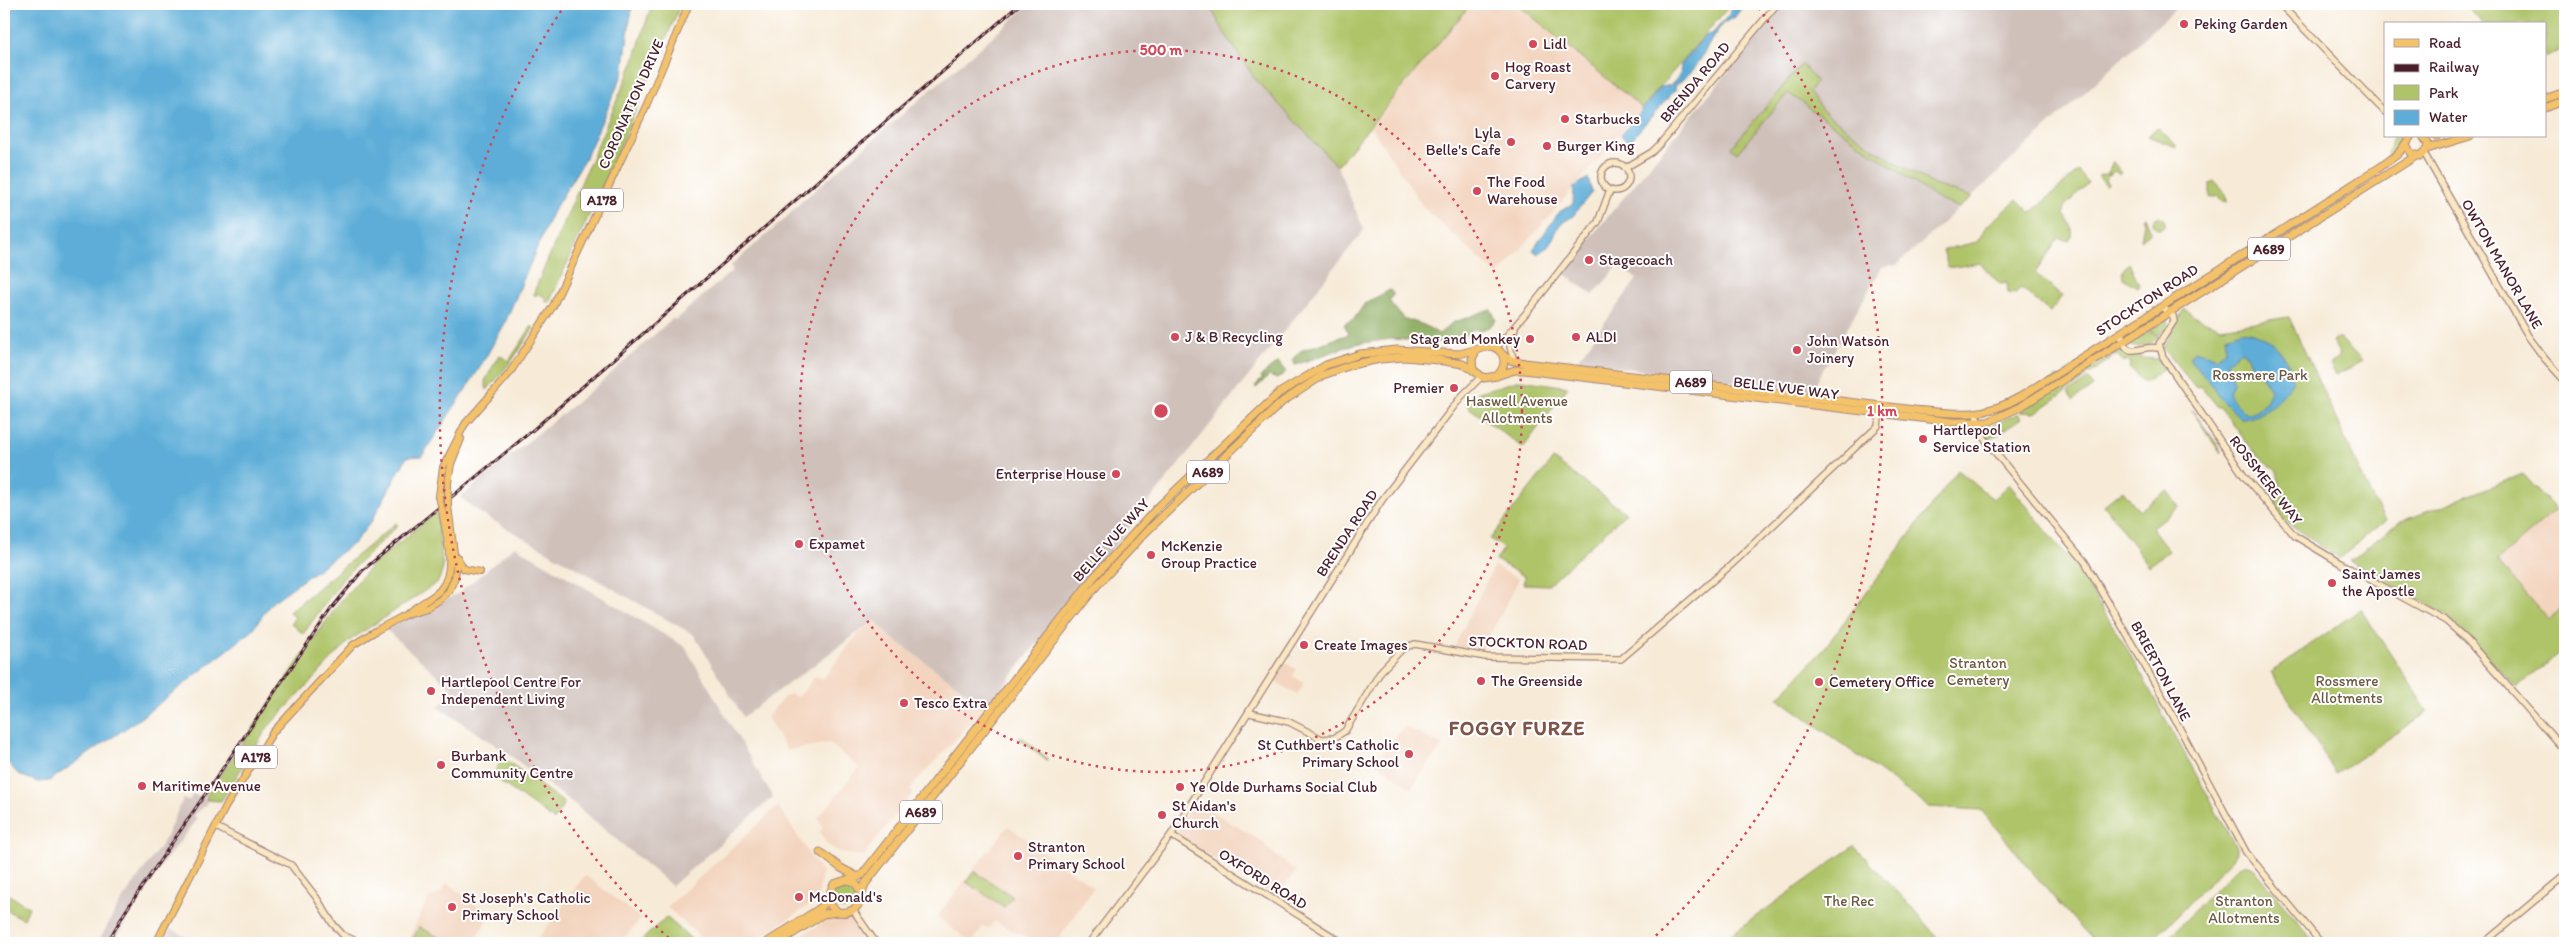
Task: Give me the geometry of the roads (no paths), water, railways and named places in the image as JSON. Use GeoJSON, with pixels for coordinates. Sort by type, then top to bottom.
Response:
{"type":"FeatureCollection","features":[{"type":"Feature","properties":{"kind":"highway"},"geometry":{"type":"LineString","coordinates":[[2546,99],[2565,92]]}},
{"type":"Feature","properties":{"kind":"highway"},"geometry":{"type":"LineString","coordinates":[[2546,108],[2565,100]]}},
{"type":"Feature","properties":{"kind":"highway","name":"STOCKTON ROAD"},"geometry":{"type":"LineString","coordinates":[[1503,355],[1514,361],[1880,409],[1976,414],[2005,406],[2162,307],[2392,160],[2409,138]]}},
{"type":"Feature","properties":{"kind":"highway"},"geometry":{"type":"LineString","coordinates":[[2424,138],[2428,144],[2426,151]]}},
{"type":"Feature","properties":{"kind":"highway"},"geometry":{"type":"LineString","coordinates":[[2426,151],[2464,138]]}},
{"type":"Feature","properties":{"kind":"highway"},"geometry":{"type":"LineString","coordinates":[[2406,144],[2408,152],[2416,156]]}},
{"type":"Feature","properties":{"kind":"highway","name":"STOCKTON ROAD"},"geometry":{"type":"LineString","coordinates":[[1953,422],[1978,423],[2012,412],[2426,151]]}},
{"type":"Feature","properties":{"kind":"highway","name":"A689"},"geometry":{"type":"LineString","coordinates":[[1477,349],[1486,346],[1496,348],[1503,355]]}},
{"type":"Feature","properties":{"kind":"highway"},"geometry":{"type":"LineString","coordinates":[[1473,370],[1472,359],[1477,349]]}},
{"type":"Feature","properties":{"kind":"highway","name":"BELLE VUE WAY"},"geometry":{"type":"LineString","coordinates":[[858,877],[1094,577],[1158,508],[1278,393],[1326,364],[1360,354],[1397,350],[1459,354],[1477,349]]}},
{"type":"Feature","properties":{"kind":"highway"},"geometry":{"type":"LineString","coordinates":[[1497,376],[1504,366],[1503,355]]}},
{"type":"Feature","properties":{"kind":"highway","name":"BELLE VUE WAY"},"geometry":{"type":"LineString","coordinates":[[862,894],[865,884],[1049,645],[1112,568],[1170,508],[1269,413],[1293,393],[1336,370],[1380,358],[1410,357],[1452,362],[1463,364],[1473,370]]}},
{"type":"Feature","properties":{"kind":"highway","name":"A689"},"geometry":{"type":"LineString","coordinates":[[1473,370],[1481,377],[1489,379],[1497,376]]}},
{"type":"Feature","properties":{"kind":"highway","name":"BELLE VUE WAY"},"geometry":{"type":"LineString","coordinates":[[1497,376],[1514,370],[1524,370],[1880,409],[1953,422]]}},
{"type":"Feature","properties":{"kind":"highway"},"geometry":{"type":"LineString","coordinates":[[820,852],[841,868],[858,877]]}},
{"type":"Feature","properties":{"kind":"highway"},"geometry":{"type":"LineString","coordinates":[[766,943],[819,909],[834,884],[858,877]]}},
{"type":"Feature","properties":{"kind":"highway"},"geometry":{"type":"LineString","coordinates":[[848,880],[856,884],[862,894]]}},
{"type":"Feature","properties":{"kind":"highway","name":"A689"},"geometry":{"type":"LineString","coordinates":[[853,910],[860,904],[862,894]]}},
{"type":"Feature","properties":{"kind":"highway"},"geometry":{"type":"LineString","coordinates":[[828,895],[831,906],[838,912]]}},
{"type":"Feature","properties":{"kind":"highway"},"geometry":{"type":"LineString","coordinates":[[778,943],[823,914],[853,910]]}},
{"type":"Feature","properties":{"kind":"main road","name":"CORONATION DRIVE"},"geometry":{"type":"LineString","coordinates":[[467,425],[524,352],[553,306],[646,106],[689,4]]}},
{"type":"Feature","properties":{"kind":"main road","name":"A178"},"geometry":{"type":"LineString","coordinates":[[407,614],[427,608],[441,599],[449,591],[455,577],[456,553],[448,506],[448,483],[454,455],[467,425]]}},
{"type":"Feature","properties":{"kind":"main road","name":"A178"},"geometry":{"type":"LineString","coordinates":[[156,943],[216,827],[258,754],[288,714],[353,645],[428,600],[445,582],[449,558],[440,496],[443,467],[467,425]]}},
{"type":"Feature","properties":{"kind":"main road"},"geometry":{"type":"LineString","coordinates":[[456,553],[464,569],[480,572]]}},
{"type":"Feature","properties":{"kind":"street","name":"BRENDA ROAD"},"geometry":{"type":"LineString","coordinates":[[1625,168],[1652,152],[1660,144],[1777,4]]}},
{"type":"Feature","properties":{"kind":"street"},"geometry":{"type":"LineString","coordinates":[[2280,4],[2384,111]]}},
{"type":"Feature","properties":{"kind":"street","name":"OWTON MANOR LANE"},"geometry":{"type":"LineString","coordinates":[[2426,151],[2528,336],[2545,360],[2565,381]]}},
{"type":"Feature","properties":{"kind":"street"},"geometry":{"type":"LineString","coordinates":[[1613,163],[1625,168],[1629,175],[1626,185],[1617,190],[1610,190],[1601,181],[1604,168],[1613,163]]}},
{"type":"Feature","properties":{"kind":"street"},"geometry":{"type":"LineString","coordinates":[[1496,348],[1598,222],[1610,190]]}},
{"type":"Feature","properties":{"kind":"street"},"geometry":{"type":"LineString","coordinates":[[2121,333],[2122,342],[2127,349],[2134,351],[2146,347],[2158,348],[2160,340],[2173,326],[2173,316],[2162,307]]}},
{"type":"Feature","properties":{"kind":"street"},"geometry":{"type":"LineString","coordinates":[[1514,361],[1510,347],[1515,326]]}},
{"type":"Feature","properties":{"kind":"street","name":"ROSSMERE WAY"},"geometry":{"type":"LineString","coordinates":[[2158,348],[2244,476],[2295,536],[2331,559],[2446,621],[2466,639],[2565,751]]}},
{"type":"Feature","properties":{"kind":"street","name":"BRENDA ROAD"},"geometry":{"type":"LineString","coordinates":[[1250,713],[1382,500],[1461,397],[1481,377]]}},
{"type":"Feature","properties":{"kind":"street","name":"STOCKTON ROAD"},"geometry":{"type":"LineString","coordinates":[[1250,713],[1289,722],[1322,739],[1334,738],[1344,731],[1381,671],[1403,648],[1415,644],[1486,657],[1621,660],[1731,565],[1878,426],[1880,409]]}},
{"type":"Feature","properties":{"kind":"street","name":"BRIERTON LANE"},"geometry":{"type":"LineString","coordinates":[[1976,414],[1978,423],[1989,445],[2085,562],[2165,701],[2246,852],[2321,943]]}},
{"type":"Feature","properties":{"kind":"street"},"geometry":{"type":"LineString","coordinates":[[1089,943],[1171,835],[1250,713]]}},
{"type":"Feature","properties":{"kind":"street"},"geometry":{"type":"LineString","coordinates":[[216,827],[291,865],[316,897],[333,924],[343,935],[360,943]]}},
{"type":"Feature","properties":{"kind":"street","name":"OXFORD ROAD"},"geometry":{"type":"LineString","coordinates":[[1171,835],[1342,943]]}},
{"type":"Feature","properties":{"kind":"street"},"geometry":{"type":"LineString","coordinates":[[2484,943],[2565,875]]}},
{"type":"Feature","properties":{"kind":"street"},"geometry":{"type":"LineString","coordinates":[[853,910],[876,943]]}},
{"type":"Feature","properties":{"kind":"water"},"geometry":{"type":"Polygon","coordinates":[[[4,4],[632,4],[623,73],[586,157],[552,213],[504,325],[479,369],[422,456],[407,457],[371,522],[354,543],[271,603],[252,631],[139,719],[49,781],[38,782],[19,775],[4,758],[4,4]]]}},
{"type":"Feature","properties":{"kind":"water"},"geometry":{"type":"Polygon","coordinates":[[[1735,4],[1743,4],[1743,6],[1734,18],[1721,26],[1697,65],[1675,87],[1675,90],[1628,143],[1621,135],[1661,87],[1671,85],[1680,75],[1681,64],[1705,36],[1713,33],[1728,16],[1735,4]]]}},
{"type":"Feature","properties":{"kind":"water"},"geometry":{"type":"Polygon","coordinates":[[[1588,178],[1592,192],[1572,217],[1560,224],[1549,246],[1538,254],[1533,250],[1559,212],[1573,204],[1574,187],[1588,178]]]}},
{"type":"Feature","properties":{"kind":"water"},"geometry":{"type":"Polygon","coordinates":[[[2241,331],[2260,336],[2276,346],[2287,361],[2293,380],[2278,400],[2256,416],[2241,419],[2218,396],[2213,386],[2190,360],[2190,356],[2195,350],[2217,358],[2225,349],[2226,336],[2241,331]],[[2241,351],[2227,362],[2234,381],[2229,392],[2234,402],[2247,414],[2262,405],[2271,390],[2259,371],[2251,365],[2248,356],[2241,351]]]}},
{"type":"Feature","properties":{"kind":"railway"},"geometry":{"type":"LineString","coordinates":[[107,943],[125,912],[331,609],[363,570],[534,429],[1020,4]]}},
{"type":"Feature","properties":{"kind":"place","name":"Peking Garden"},"geometry":{"type":"Point","coordinates":[2184,24]}},
{"type":"Feature","properties":{"kind":"place","name":"Lidl"},"geometry":{"type":"Point","coordinates":[1533,44]}},
{"type":"Feature","properties":{"kind":"place","name":"Hog Roast Carvery"},"geometry":{"type":"Point","coordinates":[1495,76]}},
{"type":"Feature","properties":{"kind":"place","name":"Starbucks"},"geometry":{"type":"Point","coordinates":[1565,119]}},
{"type":"Feature","properties":{"kind":"place","name":"Lyla Belle's Cafe"},"geometry":{"type":"Point","coordinates":[1511,142]}},
{"type":"Feature","properties":{"kind":"place","name":"Burger King"},"geometry":{"type":"Point","coordinates":[1547,146]}},
{"type":"Feature","properties":{"kind":"place","name":"The Food Warehouse"},"geometry":{"type":"Point","coordinates":[1477,191]}},
{"type":"Feature","properties":{"kind":"place","name":"Stagecoach"},"geometry":{"type":"Point","coordinates":[1589,260]}},
{"type":"Feature","properties":{"kind":"place","name":"J & B Recycling"},"geometry":{"type":"Point","coordinates":[1175,337]}},
{"type":"Feature","properties":{"kind":"place","name":"ALDI"},"geometry":{"type":"Point","coordinates":[1576,337]}},
{"type":"Feature","properties":{"kind":"place","name":"Stag and Monkey"},"geometry":{"type":"Point","coordinates":[1530,339]}},
{"type":"Feature","properties":{"kind":"place","name":"John Watson Joinery"},"geometry":{"type":"Point","coordinates":[1797,350]}},
{"type":"Feature","properties":{"kind":"place","name":"Premier"},"geometry":{"type":"Point","coordinates":[1454,388]}},
{"type":"Feature","properties":{"kind":"place","name":"Hartlepool Service Station"},"geometry":{"type":"Point","coordinates":[1923,439]}},
{"type":"Feature","properties":{"kind":"place","name":"Enterprise House"},"geometry":{"type":"Point","coordinates":[1116,474]}},
{"type":"Feature","properties":{"kind":"place","name":"Expamet"},"geometry":{"type":"Point","coordinates":[799,544]}},
{"type":"Feature","properties":{"kind":"place","name":"McKenzie Group Practice"},"geometry":{"type":"Point","coordinates":[1151,555]}},
{"type":"Feature","properties":{"kind":"place","name":"Saint James the Apostle"},"geometry":{"type":"Point","coordinates":[2332,583]}},
{"type":"Feature","properties":{"kind":"place","name":"Create Images"},"geometry":{"type":"Point","coordinates":[1304,645]}},
{"type":"Feature","properties":{"kind":"place","name":"The Greenside"},"geometry":{"type":"Point","coordinates":[1481,681]}},
{"type":"Feature","properties":{"kind":"place","name":"Cemetery Office"},"geometry":{"type":"Point","coordinates":[1819,682]}},
{"type":"Feature","properties":{"kind":"place","name":"Hartlepool Centre For Independent Living"},"geometry":{"type":"Point","coordinates":[431,691]}},
{"type":"Feature","properties":{"kind":"place","name":"Tesco Extra"},"geometry":{"type":"Point","coordinates":[904,703]}},
{"type":"Feature","properties":{"kind":"place","name":"St Cuthbert's Catholic Primary School"},"geometry":{"type":"Point","coordinates":[1409,754]}},
{"type":"Feature","properties":{"kind":"place","name":"Burbank Community Centre"},"geometry":{"type":"Point","coordinates":[441,765]}},
{"type":"Feature","properties":{"kind":"place","name":"Maritime Avenue"},"geometry":{"type":"Point","coordinates":[142,786]}},
{"type":"Feature","properties":{"kind":"place","name":"Ye Olde Durhams Social Club"},"geometry":{"type":"Point","coordinates":[1180,787]}},
{"type":"Feature","properties":{"kind":"place","name":"St Aidan's Church"},"geometry":{"type":"Point","coordinates":[1162,815]}},
{"type":"Feature","properties":{"kind":"place","name":"Stranton Primary School"},"geometry":{"type":"Point","coordinates":[1018,856]}},
{"type":"Feature","properties":{"kind":"place","name":"McDonald's"},"geometry":{"type":"Point","coordinates":[799,897]}},
{"type":"Feature","properties":{"kind":"place","name":"St Joseph's Catholic Primary School"},"geometry":{"type":"Point","coordinates":[452,907]}},
{"type":"Feature","properties":{"kind":"district","name":"FOGGY FURZE"},"geometry":{"type":"Point","coordinates":[1517,728]}},
{"type":"Feature","properties":{"kind":"park label","name":"Rossmere Park"},"geometry":{"type":"Point","coordinates":[2260,375]}},
{"type":"Feature","properties":{"kind":"park label","name":"Haswell Avenue Allotments"},"geometry":{"type":"Point","coordinates":[1517,410]}},
{"type":"Feature","properties":{"kind":"park label","name":"Stranton Cemetery"},"geometry":{"type":"Point","coordinates":[1978,672]}},
{"type":"Feature","properties":{"kind":"park label","name":"Rossmere Allotments"},"geometry":{"type":"Point","coordinates":[2347,690]}},
{"type":"Feature","properties":{"kind":"park label","name":"The Rec"},"geometry":{"type":"Point","coordinates":[1849,901]}},
{"type":"Feature","properties":{"kind":"park label","name":"Stranton Allotments"},"geometry":{"type":"Point","coordinates":[2244,910]}}]}
